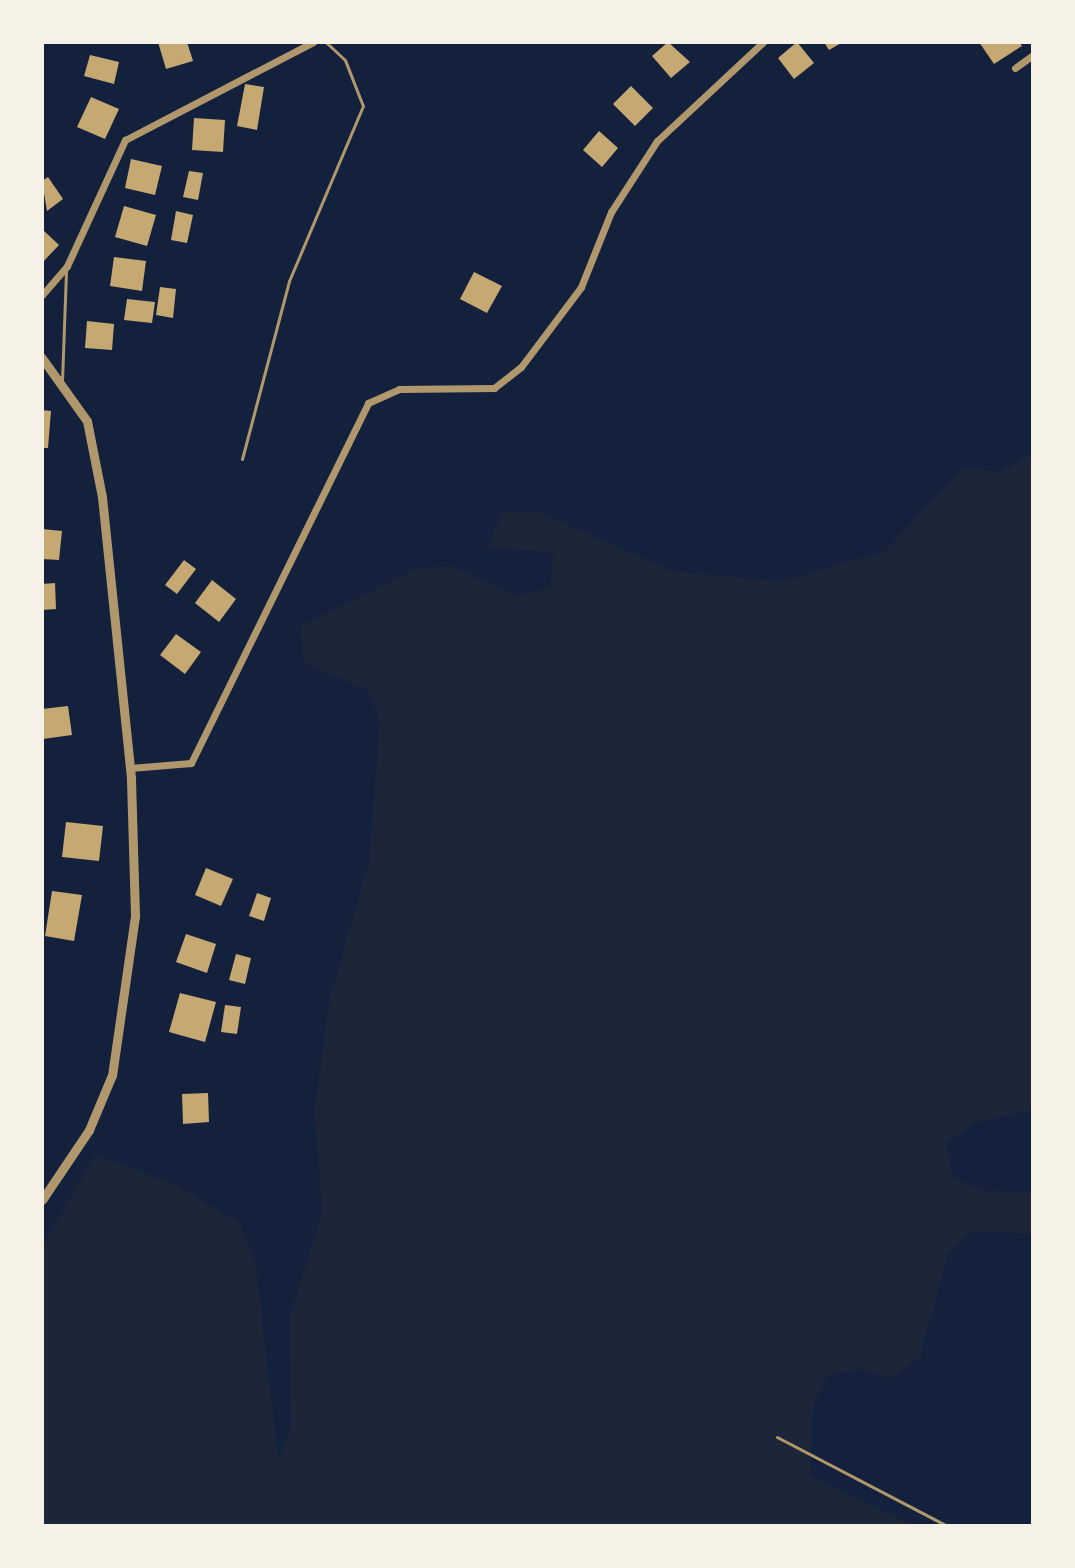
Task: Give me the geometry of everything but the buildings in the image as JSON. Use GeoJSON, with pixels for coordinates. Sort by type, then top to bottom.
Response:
{"type":"FeatureCollection","features":[{"type":"Feature","properties":{"kind":"street"},"geometry":{"type":"LineString","coordinates":[[42,295],[67,266],[125,140],[313,42]]}},
{"type":"Feature","properties":{"kind":"street"},"geometry":{"type":"LineString","coordinates":[[130,768],[191,763],[368,403],[399,389],[494,388],[521,367],[581,287],[611,212],[657,141],[763,42]]}},
{"type":"Feature","properties":{"kind":"street"},"geometry":{"type":"LineString","coordinates":[[1015,68],[1033,55]]}},
{"type":"Feature","properties":{"kind":"street"},"geometry":{"type":"LineString","coordinates":[[42,358],[62,381],[87,421],[102,497],[130,768],[135,916],[112,1075],[89,1130],[42,1200]]}},
{"type":"Feature","properties":{"kind":"lane"},"geometry":{"type":"LineString","coordinates":[[242,459],[284,293],[363,106],[345,60],[326,42]]}},
{"type":"Feature","properties":{"kind":"lane"},"geometry":{"type":"LineString","coordinates":[[62,381],[67,266]]}},
{"type":"Feature","properties":{"kind":"lane"},"geometry":{"type":"LineString","coordinates":[[777,1437],[947,1526]]}},
{"type":"Feature","properties":{"kind":"shaded area"},"geometry":{"type":"Polygon","coordinates":[[[1033,454],[1033,1110],[973,1123],[946,1144],[953,1178],[987,1191],[1033,1192],[1033,1234],[972,1231],[948,1254],[920,1357],[893,1378],[861,1369],[828,1375],[813,1406],[810,1476],[915,1526],[42,1526],[42,1247],[95,1155],[175,1184],[240,1224],[255,1258],[278,1459],[291,1427],[290,1315],[322,1213],[315,1110],[329,1002],[369,862],[380,721],[367,690],[303,662],[301,626],[416,569],[453,566],[517,597],[551,587],[553,552],[488,548],[501,513],[536,511],[670,570],[780,582],[885,551],[963,468],[1000,472],[1033,454]]]}}]}
